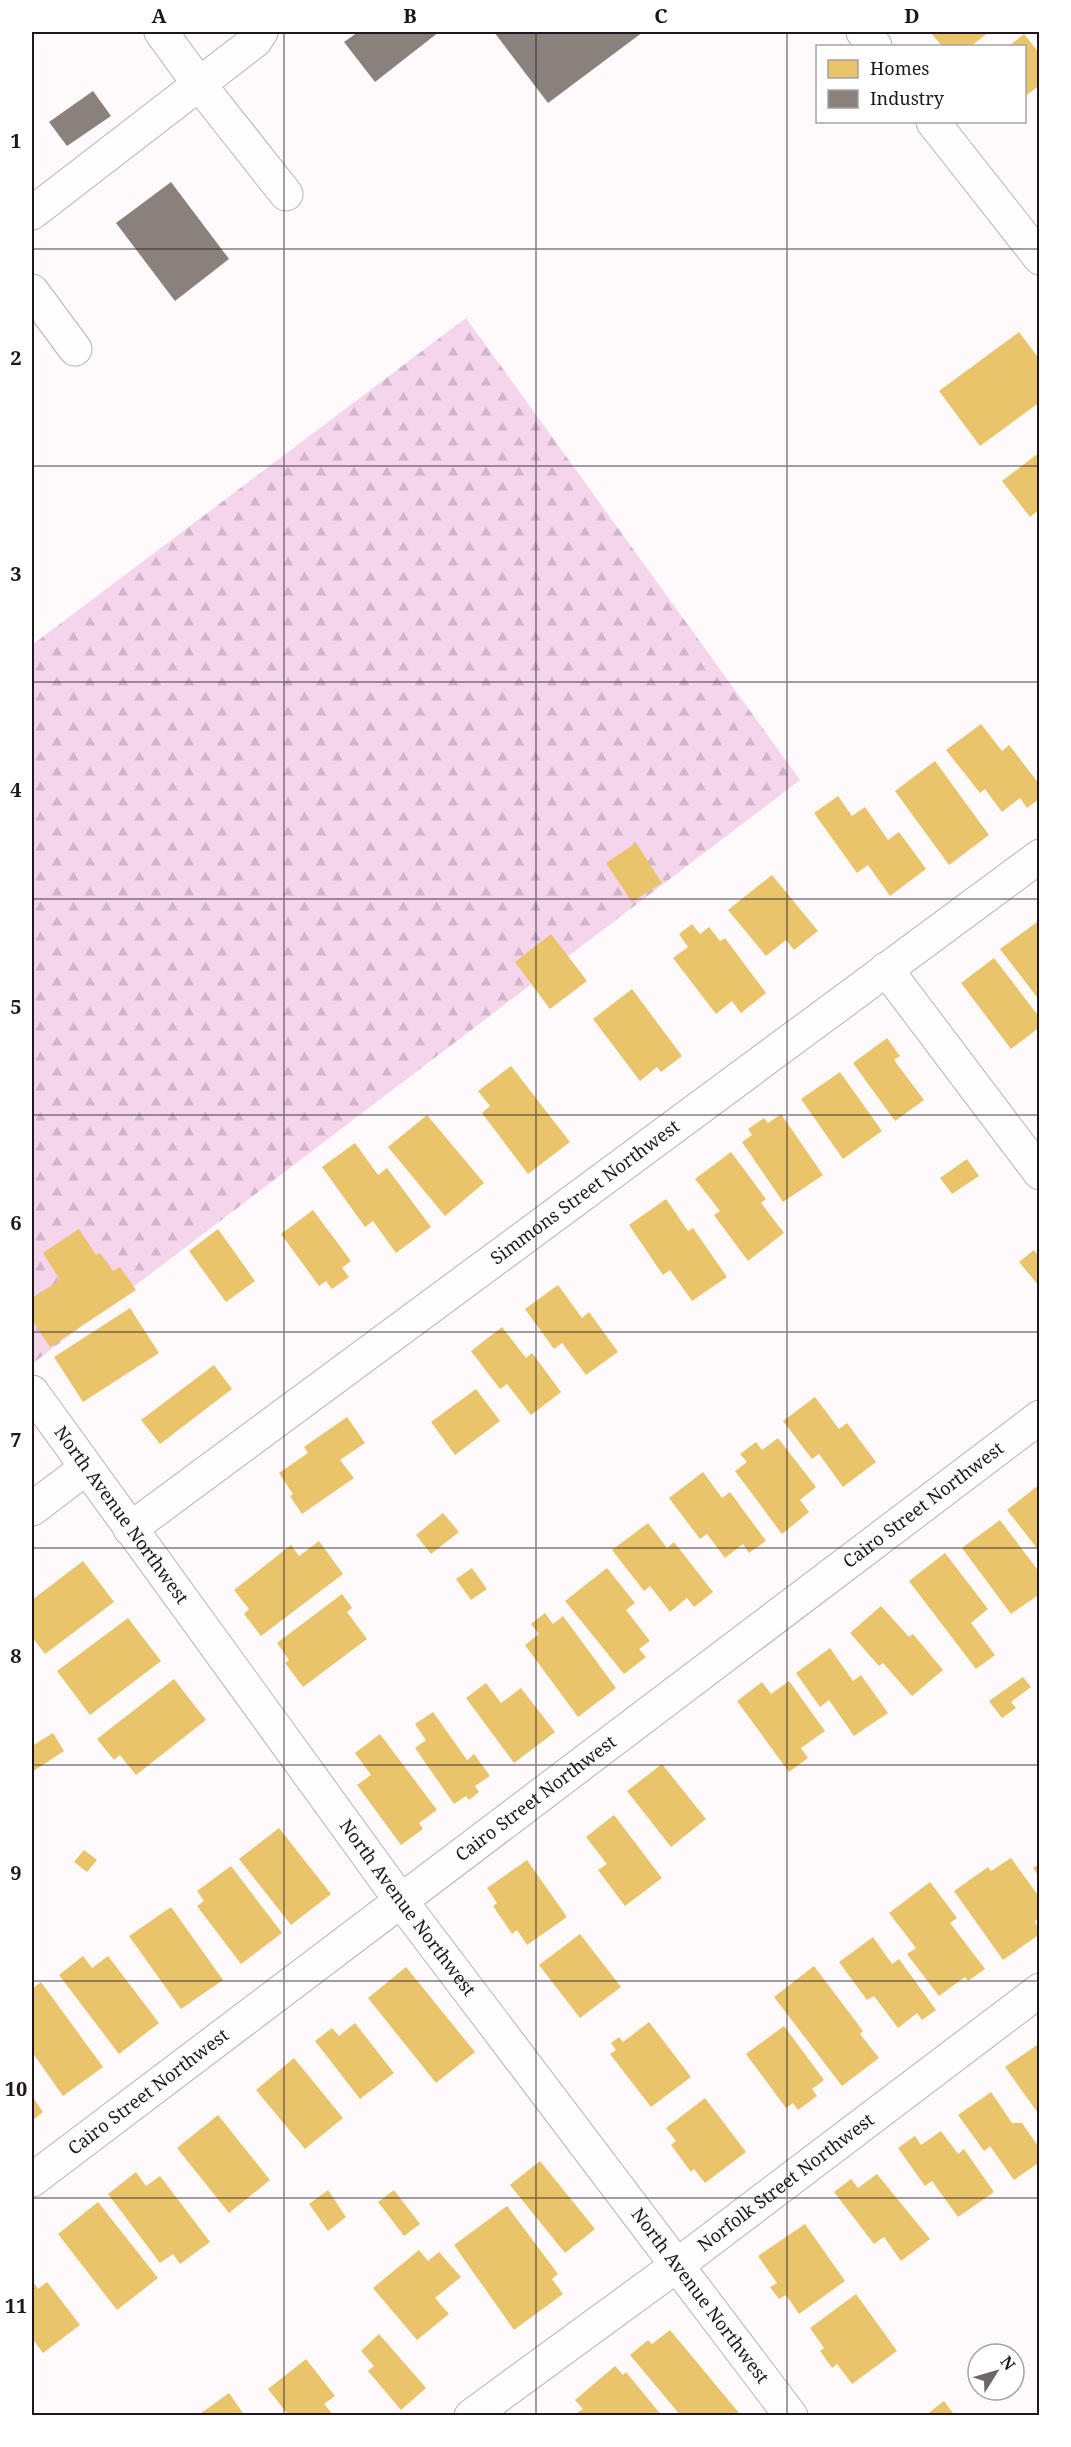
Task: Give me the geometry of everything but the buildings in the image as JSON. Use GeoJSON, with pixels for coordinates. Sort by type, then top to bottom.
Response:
{"type":"FeatureCollection","features":[{"type":"Feature","properties":{"kind":"street"},"geometry":{"type":"LineString","coordinates":[[161,32],[286,194]]}},
{"type":"Feature","properties":{"kind":"street"},"geometry":{"type":"LineString","coordinates":[[32,213],[255,41],[261,32]]}},
{"type":"Feature","properties":{"kind":"street"},"geometry":{"type":"LineString","coordinates":[[863,32],[874,45]]}},
{"type":"Feature","properties":{"kind":"street"},"geometry":{"type":"LineString","coordinates":[[934,123],[1040,258]]}},
{"type":"Feature","properties":{"kind":"street"},"geometry":{"type":"LineString","coordinates":[[32,291],[75,349]]}},
{"type":"Feature","properties":{"kind":"street","name":"Simmons Street Northwest"},"geometry":{"type":"LineString","coordinates":[[130,1529],[1040,856]]}},
{"type":"Feature","properties":{"kind":"street"},"geometry":{"type":"LineString","coordinates":[[886,969],[1040,1173]]}},
{"type":"Feature","properties":{"kind":"street","name":"North Avenue Northwest"},"geometry":{"type":"LineString","coordinates":[[32,1392],[401,1901],[791,2415]]}},
{"type":"Feature","properties":{"kind":"street","name":"Cairo Street Northwest"},"geometry":{"type":"LineString","coordinates":[[32,2180],[1040,1417]]}},
{"type":"Feature","properties":{"kind":"street"},"geometry":{"type":"LineString","coordinates":[[32,1509],[86,1468]]}},
{"type":"Feature","properties":{"kind":"street","name":"Norfolk Street Northwest"},"geometry":{"type":"LineString","coordinates":[[471,2415],[676,2266],[1040,1990]]}},
{"type":"Feature","properties":{"kind":"green space"},"geometry":{"type":"Polygon","coordinates":[[[466,318],[800,780],[32,1364],[32,645],[466,318]]]}}]}
